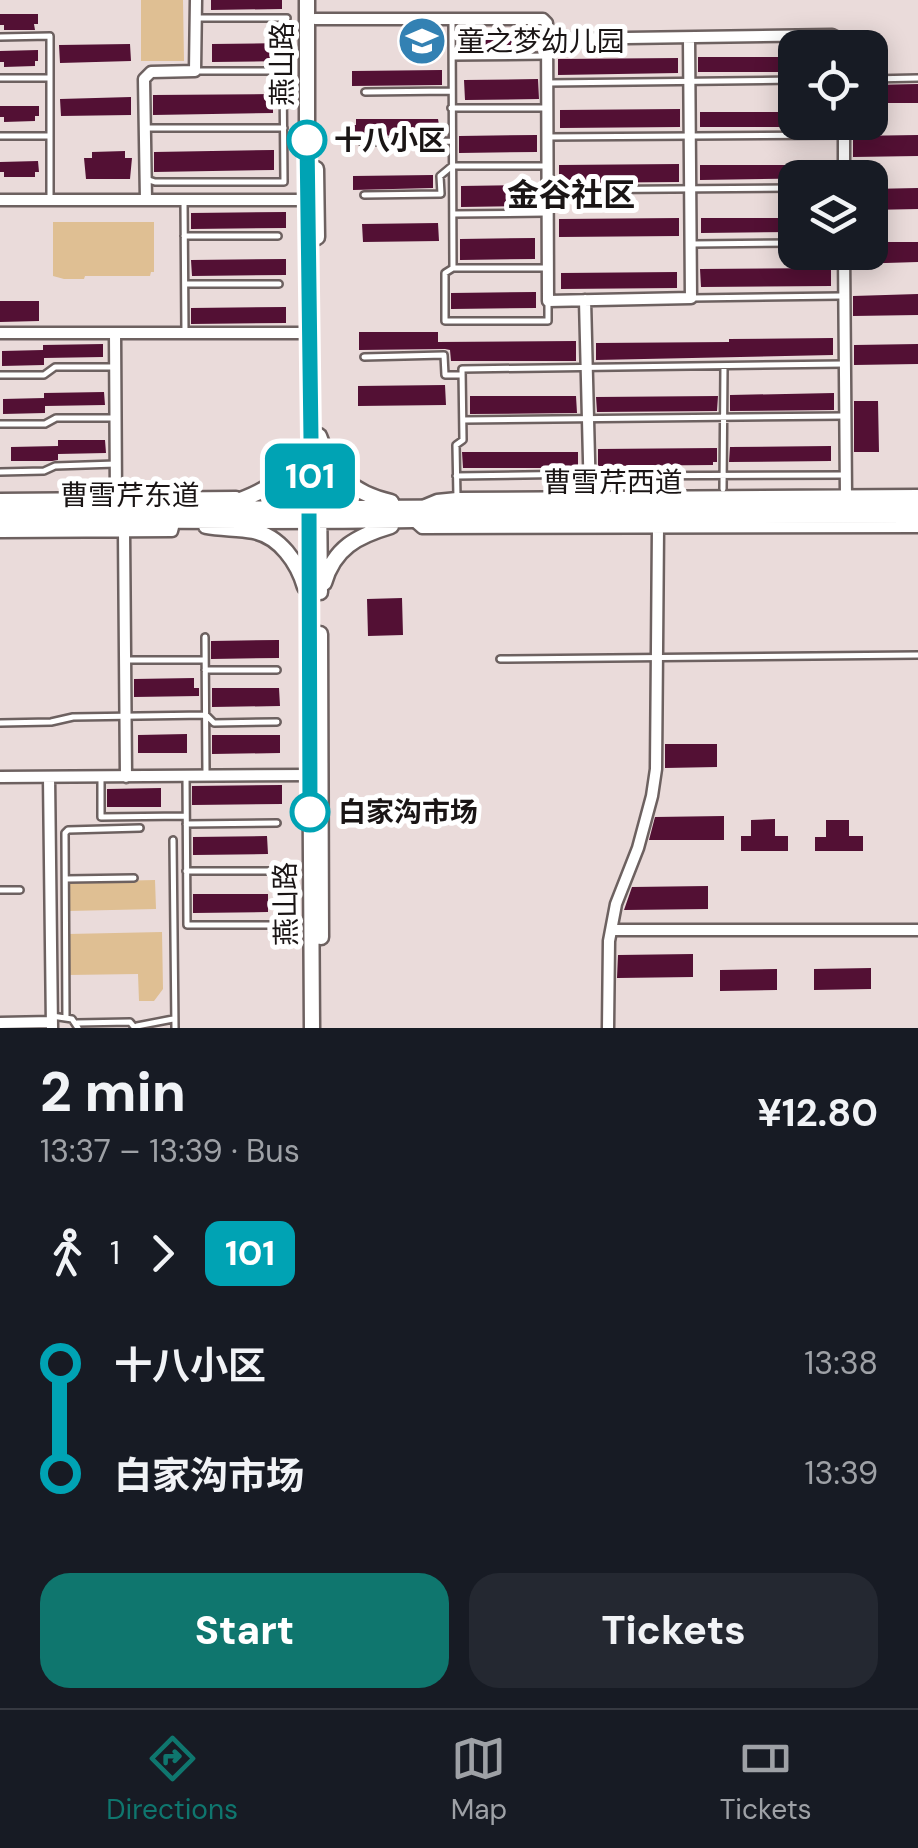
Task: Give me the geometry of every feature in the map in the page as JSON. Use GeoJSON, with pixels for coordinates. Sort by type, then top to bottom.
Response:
{"type":"FeatureCollection","features":[{"type":"Feature","properties":{"kind":"main road","name":"燕山路"},"geometry":{"type":"LineString","coordinates":[[307,0],[309,333],[315,438]]}},
{"type":"Feature","properties":{"kind":"main road","name":"燕山路"},"geometry":{"type":"LineString","coordinates":[[315,0],[314,514],[321,1028]]}},
{"type":"Feature","properties":{"kind":"main road"},"geometry":{"type":"LineString","coordinates":[[215,509],[270,488],[299,461],[315,438],[335,471],[361,493],[414,514]]}},
{"type":"Feature","properties":{"kind":"main road","name":"曹雪芹西道"},"geometry":{"type":"LineString","coordinates":[[314,514],[414,514],[590,502],[918,505]]}},
{"type":"Feature","properties":{"kind":"main road","name":"曹雪芹东道"},"geometry":{"type":"LineString","coordinates":[[0,510],[215,509],[314,514]]}},
{"type":"Feature","properties":{"kind":"main road","name":"曹雪芹东道"},"geometry":{"type":"LineString","coordinates":[[0,521],[174,525],[314,514]]}},
{"type":"Feature","properties":{"kind":"main road"},"geometry":{"type":"LineString","coordinates":[[315,602],[337,554],[368,534],[414,514]]}},
{"type":"Feature","properties":{"kind":"main road","name":"曹雪芹西道"},"geometry":{"type":"LineString","coordinates":[[414,514],[422,518],[655,522],[918,515]]}},
{"type":"Feature","properties":{"kind":"main road"},"geometry":{"type":"LineString","coordinates":[[174,525],[256,532],[279,544],[299,568],[315,602]]}},
{"type":"Feature","properties":{"kind":"main road","name":"燕山路"},"geometry":{"type":"LineString","coordinates":[[312,1028],[310,775],[315,602]]}},
{"type":"Feature","properties":{"kind":"street"},"geometry":{"type":"LineString","coordinates":[[146,200],[144,78],[151,72],[196,71],[196,0]]}},
{"type":"Feature","properties":{"kind":"street"},"geometry":{"type":"LineString","coordinates":[[314,19],[542,19],[547,23],[548,301],[691,298],[688,38]]}},
{"type":"Feature","properties":{"kind":"street"},"geometry":{"type":"LineString","coordinates":[[547,30],[558,38],[778,36]]}},
{"type":"Feature","properties":{"kind":"street"},"geometry":{"type":"LineString","coordinates":[[0,200],[307,200]]}},
{"type":"Feature","properties":{"kind":"street"},"geometry":{"type":"LineString","coordinates":[[844,270],[846,496]]}},
{"type":"Feature","properties":{"kind":"street"},"geometry":{"type":"LineString","coordinates":[[585,300],[590,502]]}},
{"type":"Feature","properties":{"kind":"street"},"geometry":{"type":"LineString","coordinates":[[0,333],[309,333]]}},
{"type":"Feature","properties":{"kind":"street"},"geometry":{"type":"LineString","coordinates":[[114,333],[116,499]]}},
{"type":"Feature","properties":{"kind":"street"},"geometry":{"type":"LineString","coordinates":[[0,499],[257,495]]}},
{"type":"Feature","properties":{"kind":"street"},"geometry":{"type":"LineString","coordinates":[[414,514],[437,500],[457,498],[590,502],[918,495]]}},
{"type":"Feature","properties":{"kind":"street"},"geometry":{"type":"LineString","coordinates":[[608,1028],[609,942],[616,904],[638,848],[656,769],[655,522],[918,527]]}},
{"type":"Feature","properties":{"kind":"street"},"geometry":{"type":"LineString","coordinates":[[0,532],[124,531],[174,525]]}},
{"type":"Feature","properties":{"kind":"street"},"geometry":{"type":"LineString","coordinates":[[124,531],[126,776]]}},
{"type":"Feature","properties":{"kind":"street"},"geometry":{"type":"LineString","coordinates":[[0,777],[310,775]]}},
{"type":"Feature","properties":{"kind":"street"},"geometry":{"type":"LineString","coordinates":[[0,1022],[52,1022],[49,777]]}},
{"type":"Feature","properties":{"kind":"street"},"geometry":{"type":"LineString","coordinates":[[612,930],[918,930]]}},
{"type":"Feature","properties":{"kind":"lane"},"geometry":{"type":"LineString","coordinates":[[196,18],[287,18]]}},
{"type":"Feature","properties":{"kind":"lane"},"geometry":{"type":"LineString","coordinates":[[452,19],[453,268]]}},
{"type":"Feature","properties":{"kind":"lane"},"geometry":{"type":"LineString","coordinates":[[0,37],[50,36],[50,200]]}},
{"type":"Feature","properties":{"kind":"lane"},"geometry":{"type":"LineString","coordinates":[[453,57],[547,56]]}},
{"type":"Feature","properties":{"kind":"lane"},"geometry":{"type":"LineString","coordinates":[[146,178],[156,182],[284,182],[283,71],[196,71]]}},
{"type":"Feature","properties":{"kind":"lane"},"geometry":{"type":"LineString","coordinates":[[0,78],[50,78]]}},
{"type":"Feature","properties":{"kind":"lane"},"geometry":{"type":"LineString","coordinates":[[888,79],[918,78]]}},
{"type":"Feature","properties":{"kind":"lane"},"geometry":{"type":"LineString","coordinates":[[547,83],[778,80]]}},
{"type":"Feature","properties":{"kind":"lane"},"geometry":{"type":"LineString","coordinates":[[365,92],[451,91]]}},
{"type":"Feature","properties":{"kind":"lane"},"geometry":{"type":"LineString","coordinates":[[452,108],[547,108]]}},
{"type":"Feature","properties":{"kind":"lane"},"geometry":{"type":"LineString","coordinates":[[145,128],[284,128]]}},
{"type":"Feature","properties":{"kind":"lane"},"geometry":{"type":"LineString","coordinates":[[548,137],[778,135]]}},
{"type":"Feature","properties":{"kind":"lane"},"geometry":{"type":"LineString","coordinates":[[0,136],[50,136]]}},
{"type":"Feature","properties":{"kind":"lane"},"geometry":{"type":"LineString","coordinates":[[362,142],[452,141]]}},
{"type":"Feature","properties":{"kind":"lane"},"geometry":{"type":"LineString","coordinates":[[364,195],[440,194],[440,176],[452,166],[548,166]]}},
{"type":"Feature","properties":{"kind":"lane"},"geometry":{"type":"LineString","coordinates":[[548,190],[778,188]]}},
{"type":"Feature","properties":{"kind":"lane"},"geometry":{"type":"LineString","coordinates":[[184,200],[185,333]]}},
{"type":"Feature","properties":{"kind":"lane"},"geometry":{"type":"LineString","coordinates":[[453,214],[548,213]]}},
{"type":"Feature","properties":{"kind":"lane"},"geometry":{"type":"LineString","coordinates":[[184,236],[278,236]]}},
{"type":"Feature","properties":{"kind":"lane"},"geometry":{"type":"LineString","coordinates":[[690,244],[778,243]]}},
{"type":"Feature","properties":{"kind":"lane"},"geometry":{"type":"LineString","coordinates":[[548,268],[453,268],[445,273],[445,321],[548,321],[548,301]]}},
{"type":"Feature","properties":{"kind":"lane"},"geometry":{"type":"LineString","coordinates":[[184,284],[279,284]]}},
{"type":"Feature","properties":{"kind":"lane"},"geometry":{"type":"LineString","coordinates":[[691,298],[844,296]]}},
{"type":"Feature","properties":{"kind":"lane"},"geometry":{"type":"LineString","coordinates":[[364,357],[444,356],[445,375],[462,375]]}},
{"type":"Feature","properties":{"kind":"lane"},"geometry":{"type":"LineString","coordinates":[[457,498],[456,445],[463,440],[462,368],[844,364]]}},
{"type":"Feature","properties":{"kind":"lane"},"geometry":{"type":"LineString","coordinates":[[723,489],[724,366]]}},
{"type":"Feature","properties":{"kind":"lane"},"geometry":{"type":"LineString","coordinates":[[0,375],[44,374],[55,367],[115,367]]}},
{"type":"Feature","properties":{"kind":"lane"},"geometry":{"type":"LineString","coordinates":[[463,420],[845,416]]}},
{"type":"Feature","properties":{"kind":"lane"},"geometry":{"type":"LineString","coordinates":[[0,424],[45,424],[56,418],[115,418]]}},
{"type":"Feature","properties":{"kind":"lane"},"geometry":{"type":"LineString","coordinates":[[0,472],[116,464]]}},
{"type":"Feature","properties":{"kind":"lane"},"geometry":{"type":"LineString","coordinates":[[456,476],[845,474]]}},
{"type":"Feature","properties":{"kind":"lane"},"geometry":{"type":"LineString","coordinates":[[205,637],[206,776]]}},
{"type":"Feature","properties":{"kind":"lane"},"geometry":{"type":"LineString","coordinates":[[500,659],[918,654]]}},
{"type":"Feature","properties":{"kind":"lane"},"geometry":{"type":"LineString","coordinates":[[125,660],[205,660]]}},
{"type":"Feature","properties":{"kind":"lane"},"geometry":{"type":"LineString","coordinates":[[205,670],[278,670]]}},
{"type":"Feature","properties":{"kind":"lane"},"geometry":{"type":"LineString","coordinates":[[0,723],[51,722],[72,717],[206,715],[214,723],[277,722]]}},
{"type":"Feature","properties":{"kind":"lane"},"geometry":{"type":"LineString","coordinates":[[186,776],[187,925],[277,925]]}},
{"type":"Feature","properties":{"kind":"lane"},"geometry":{"type":"LineString","coordinates":[[101,777],[102,817],[277,823]]}},
{"type":"Feature","properties":{"kind":"lane"},"geometry":{"type":"LineString","coordinates":[[66,1018],[65,833],[140,828]]}},
{"type":"Feature","properties":{"kind":"lane"},"geometry":{"type":"LineString","coordinates":[[173,840],[175,1028]]}},
{"type":"Feature","properties":{"kind":"lane"},"geometry":{"type":"LineString","coordinates":[[186,871],[276,870]]}},
{"type":"Feature","properties":{"kind":"lane"},"geometry":{"type":"LineString","coordinates":[[66,879],[134,878]]}},
{"type":"Feature","properties":{"kind":"lane"},"geometry":{"type":"LineString","coordinates":[[0,890],[20,890]]}},
{"type":"Feature","properties":{"kind":"lane"},"geometry":{"type":"LineString","coordinates":[[52,1022],[66,1018]]}},
{"type":"Feature","properties":{"kind":"lane"},"geometry":{"type":"LineString","coordinates":[[66,1018],[77,1026],[130,1022],[136,1027],[174,1019]]}},
{"type":"Feature","properties":{"kind":"shaded area"},"geometry":{"type":"Polygon","coordinates":[[[141,0],[183,0],[184,61],[141,61],[141,0]]]}},
{"type":"Feature","properties":{"kind":"shaded area"},"geometry":{"type":"Polygon","coordinates":[[[53,222],[154,222],[154,272],[150,276],[84,279],[53,276],[53,222]]]}},
{"type":"Feature","properties":{"kind":"shaded area"},"geometry":{"type":"Polygon","coordinates":[[[155,880],[156,909],[68,911],[68,882],[155,880]]]}},
{"type":"Feature","properties":{"kind":"shaded area"},"geometry":{"type":"Polygon","coordinates":[[[162,932],[163,989],[154,1001],[139,1001],[138,974],[68,975],[68,934],[162,932]]]}},
{"type":"Feature","properties":{"kind":"building"},"geometry":{"type":"Polygon","coordinates":[[[211,0],[282,0],[282,9],[211,10],[211,0]]]}},
{"type":"Feature","properties":{"kind":"building"},"geometry":{"type":"Polygon","coordinates":[[[0,14],[38,14],[38,24],[34,24],[35,30],[4,30],[0,14]]]}},
{"type":"Feature","properties":{"kind":"building"},"geometry":{"type":"Polygon","coordinates":[[[458,30],[534,30],[534,47],[458,47],[458,30]]]}},
{"type":"Feature","properties":{"kind":"building"},"geometry":{"type":"Polygon","coordinates":[[[283,43],[283,61],[212,62],[212,44],[283,43]]]}},
{"type":"Feature","properties":{"kind":"building"},"geometry":{"type":"Polygon","coordinates":[[[130,44],[131,61],[60,63],[59,45],[130,44]]]}},
{"type":"Feature","properties":{"kind":"building"},"geometry":{"type":"Polygon","coordinates":[[[38,50],[35,66],[4,67],[4,62],[0,62],[0,51],[38,50]]]}},
{"type":"Feature","properties":{"kind":"building"},"geometry":{"type":"Polygon","coordinates":[[[698,57],[778,57],[778,72],[698,72],[698,57]]]}},
{"type":"Feature","properties":{"kind":"building"},"geometry":{"type":"Polygon","coordinates":[[[678,58],[678,73],[558,75],[558,59],[678,58]]]}},
{"type":"Feature","properties":{"kind":"building"},"geometry":{"type":"Polygon","coordinates":[[[442,70],[442,85],[352,86],[352,71],[442,70]]]}},
{"type":"Feature","properties":{"kind":"building"},"geometry":{"type":"Polygon","coordinates":[[[538,79],[539,99],[465,100],[464,80],[538,79]]]}},
{"type":"Feature","properties":{"kind":"building"},"geometry":{"type":"Polygon","coordinates":[[[918,84],[918,103],[888,103],[888,85],[918,84]]]}},
{"type":"Feature","properties":{"kind":"building"},"geometry":{"type":"Polygon","coordinates":[[[273,94],[273,113],[153,115],[153,95],[273,94]]]}},
{"type":"Feature","properties":{"kind":"building"},"geometry":{"type":"Polygon","coordinates":[[[131,97],[131,115],[61,116],[60,99],[131,97]]]}},
{"type":"Feature","properties":{"kind":"building"},"geometry":{"type":"Polygon","coordinates":[[[0,106],[39,106],[39,116],[35,116],[35,121],[4,122],[0,106]]]}},
{"type":"Feature","properties":{"kind":"building"},"geometry":{"type":"Polygon","coordinates":[[[680,109],[680,127],[560,128],[560,110],[680,109]]]}},
{"type":"Feature","properties":{"kind":"building"},"geometry":{"type":"Polygon","coordinates":[[[700,112],[778,112],[778,127],[700,127],[700,112]]]}},
{"type":"Feature","properties":{"kind":"building"},"geometry":{"type":"Polygon","coordinates":[[[356,119],[438,119],[441,135],[353,136],[356,119]]]}},
{"type":"Feature","properties":{"kind":"building"},"geometry":{"type":"Polygon","coordinates":[[[537,135],[537,152],[459,153],[459,136],[537,135]]]}},
{"type":"Feature","properties":{"kind":"building"},"geometry":{"type":"Polygon","coordinates":[[[888,135],[918,135],[918,156],[853,157],[853,140],[888,140],[888,135]]]}},
{"type":"Feature","properties":{"kind":"building"},"geometry":{"type":"Polygon","coordinates":[[[274,150],[274,170],[154,172],[154,152],[274,150]]]}},
{"type":"Feature","properties":{"kind":"building"},"geometry":{"type":"Polygon","coordinates":[[[125,151],[125,158],[132,158],[130,179],[86,179],[84,158],[92,158],[92,152],[125,151]]]}},
{"type":"Feature","properties":{"kind":"building"},"geometry":{"type":"Polygon","coordinates":[[[38,161],[39,172],[35,172],[35,177],[4,177],[4,172],[0,172],[0,162],[38,161]]]}},
{"type":"Feature","properties":{"kind":"building"},"geometry":{"type":"Polygon","coordinates":[[[679,164],[679,182],[559,183],[559,165],[679,164]]]}},
{"type":"Feature","properties":{"kind":"building"},"geometry":{"type":"Polygon","coordinates":[[[700,165],[778,165],[778,179],[700,180],[700,165]]]}},
{"type":"Feature","properties":{"kind":"building"},"geometry":{"type":"Polygon","coordinates":[[[433,175],[433,188],[353,190],[353,176],[433,175]]]}},
{"type":"Feature","properties":{"kind":"building"},"geometry":{"type":"Polygon","coordinates":[[[536,185],[536,206],[461,207],[461,186],[536,185]]]}},
{"type":"Feature","properties":{"kind":"building"},"geometry":{"type":"Polygon","coordinates":[[[918,188],[918,209],[888,210],[888,189],[918,188]]]}},
{"type":"Feature","properties":{"kind":"building"},"geometry":{"type":"Polygon","coordinates":[[[286,212],[286,228],[191,229],[191,213],[286,212]]]}},
{"type":"Feature","properties":{"kind":"building"},"geometry":{"type":"Polygon","coordinates":[[[679,218],[679,236],[559,237],[559,219],[679,218]]]}},
{"type":"Feature","properties":{"kind":"building"},"geometry":{"type":"Polygon","coordinates":[[[701,218],[778,218],[778,232],[701,233],[701,218]]]}},
{"type":"Feature","properties":{"kind":"building"},"geometry":{"type":"Polygon","coordinates":[[[438,223],[439,241],[363,242],[362,224],[438,223]]]}},
{"type":"Feature","properties":{"kind":"building"},"geometry":{"type":"Polygon","coordinates":[[[535,238],[535,259],[460,260],[460,239],[535,238]]]}},
{"type":"Feature","properties":{"kind":"building"},"geometry":{"type":"Polygon","coordinates":[[[888,242],[918,242],[918,262],[888,263],[888,242]]]}},
{"type":"Feature","properties":{"kind":"building"},"geometry":{"type":"Polygon","coordinates":[[[286,259],[286,275],[192,276],[191,260],[286,259]]]}},
{"type":"Feature","properties":{"kind":"building"},"geometry":{"type":"Polygon","coordinates":[[[700,269],[831,270],[831,286],[701,287],[700,269]]]}},
{"type":"Feature","properties":{"kind":"building"},"geometry":{"type":"Polygon","coordinates":[[[677,272],[677,288],[561,289],[561,273],[677,272]]]}},
{"type":"Feature","properties":{"kind":"building"},"geometry":{"type":"Polygon","coordinates":[[[536,292],[536,308],[451,309],[451,293],[536,292]]]}},
{"type":"Feature","properties":{"kind":"building"},"geometry":{"type":"Polygon","coordinates":[[[918,294],[918,315],[853,316],[853,296],[918,294]]]}},
{"type":"Feature","properties":{"kind":"building"},"geometry":{"type":"Polygon","coordinates":[[[0,301],[39,301],[39,321],[0,322],[0,301]]]}},
{"type":"Feature","properties":{"kind":"building"},"geometry":{"type":"Polygon","coordinates":[[[286,307],[286,323],[191,324],[191,308],[286,307]]]}},
{"type":"Feature","properties":{"kind":"building"},"geometry":{"type":"Polygon","coordinates":[[[359,332],[438,332],[438,342],[576,341],[576,361],[451,361],[450,350],[445,349],[359,350],[359,332]]]}},
{"type":"Feature","properties":{"kind":"building"},"geometry":{"type":"Polygon","coordinates":[[[833,338],[833,355],[596,360],[596,343],[833,338]]]}},
{"type":"Feature","properties":{"kind":"building"},"geometry":{"type":"Polygon","coordinates":[[[103,344],[103,357],[44,358],[44,365],[2,366],[2,351],[43,350],[43,345],[103,344]]]}},
{"type":"Feature","properties":{"kind":"building"},"geometry":{"type":"Polygon","coordinates":[[[918,344],[918,364],[854,365],[854,345],[918,344]]]}},
{"type":"Feature","properties":{"kind":"building"},"geometry":{"type":"Polygon","coordinates":[[[445,385],[446,405],[358,406],[358,386],[445,385]]]}},
{"type":"Feature","properties":{"kind":"building"},"geometry":{"type":"Polygon","coordinates":[[[104,392],[105,405],[45,406],[45,413],[3,414],[3,399],[44,398],[44,393],[104,392]]]}},
{"type":"Feature","properties":{"kind":"building"},"geometry":{"type":"Polygon","coordinates":[[[834,393],[834,410],[730,411],[730,395],[834,393]]]}},
{"type":"Feature","properties":{"kind":"building"},"geometry":{"type":"Polygon","coordinates":[[[470,396],[576,396],[577,413],[470,414],[470,396]]]}},
{"type":"Feature","properties":{"kind":"building"},"geometry":{"type":"Polygon","coordinates":[[[718,396],[717,411],[597,412],[596,397],[718,396]]]}},
{"type":"Feature","properties":{"kind":"building"},"geometry":{"type":"Polygon","coordinates":[[[854,401],[878,401],[879,452],[854,452],[854,401]]]}},
{"type":"Feature","properties":{"kind":"building"},"geometry":{"type":"Polygon","coordinates":[[[58,440],[105,440],[106,453],[58,454],[58,460],[52,461],[11,461],[11,447],[58,446],[58,440]]]}},
{"type":"Feature","properties":{"kind":"building"},"geometry":{"type":"Polygon","coordinates":[[[831,446],[831,461],[729,462],[730,447],[831,446]]]}},
{"type":"Feature","properties":{"kind":"building"},"geometry":{"type":"Polygon","coordinates":[[[717,448],[717,462],[713,465],[598,466],[598,449],[717,448]]]}},
{"type":"Feature","properties":{"kind":"building"},"geometry":{"type":"Polygon","coordinates":[[[462,452],[578,452],[578,468],[463,468],[462,452]]]}},
{"type":"Feature","properties":{"kind":"building"},"geometry":{"type":"Polygon","coordinates":[[[402,598],[403,635],[368,636],[367,599],[402,598]]]}},
{"type":"Feature","properties":{"kind":"building"},"geometry":{"type":"Polygon","coordinates":[[[279,640],[279,658],[211,659],[211,641],[279,640]]]}},
{"type":"Feature","properties":{"kind":"building"},"geometry":{"type":"Polygon","coordinates":[[[194,678],[199,696],[134,697],[134,679],[194,678]]]}},
{"type":"Feature","properties":{"kind":"building"},"geometry":{"type":"Polygon","coordinates":[[[212,688],[279,688],[280,706],[212,707],[212,688]]]}},
{"type":"Feature","properties":{"kind":"building"},"geometry":{"type":"Polygon","coordinates":[[[187,734],[187,753],[138,753],[138,735],[187,734]]]}},
{"type":"Feature","properties":{"kind":"building"},"geometry":{"type":"Polygon","coordinates":[[[212,735],[280,735],[280,753],[212,754],[212,735]]]}},
{"type":"Feature","properties":{"kind":"building"},"geometry":{"type":"Polygon","coordinates":[[[665,744],[717,744],[717,767],[665,768],[665,744]]]}},
{"type":"Feature","properties":{"kind":"building"},"geometry":{"type":"Polygon","coordinates":[[[282,785],[282,804],[192,805],[192,786],[282,785]]]}},
{"type":"Feature","properties":{"kind":"building"},"geometry":{"type":"Polygon","coordinates":[[[161,788],[161,807],[107,807],[107,789],[161,788]]]}},
{"type":"Feature","properties":{"kind":"building"},"geometry":{"type":"Polygon","coordinates":[[[724,816],[724,840],[649,840],[655,817],[724,816]]]}},
{"type":"Feature","properties":{"kind":"building"},"geometry":{"type":"Polygon","coordinates":[[[775,819],[775,836],[788,836],[788,851],[741,851],[741,836],[751,836],[751,820],[775,819]]]}},
{"type":"Feature","properties":{"kind":"building"},"geometry":{"type":"Polygon","coordinates":[[[826,820],[849,820],[849,836],[863,836],[863,851],[815,851],[815,837],[826,837],[826,820]]]}},
{"type":"Feature","properties":{"kind":"building"},"geometry":{"type":"Polygon","coordinates":[[[267,836],[268,854],[193,855],[193,837],[267,836]]]}},
{"type":"Feature","properties":{"kind":"building"},"geometry":{"type":"Polygon","coordinates":[[[708,886],[708,909],[624,910],[632,887],[708,886]]]}},
{"type":"Feature","properties":{"kind":"building"},"geometry":{"type":"Polygon","coordinates":[[[193,894],[268,894],[268,912],[193,913],[193,894]]]}},
{"type":"Feature","properties":{"kind":"building"},"geometry":{"type":"Polygon","coordinates":[[[693,954],[693,977],[617,978],[618,955],[693,954]]]}},
{"type":"Feature","properties":{"kind":"building"},"geometry":{"type":"Polygon","coordinates":[[[871,968],[871,989],[814,990],[814,969],[871,968]]]}},
{"type":"Feature","properties":{"kind":"building"},"geometry":{"type":"Polygon","coordinates":[[[777,969],[777,990],[720,991],[720,970],[777,969]]]}},
{"type":"Feature","properties":{"kind":"bus line","name":"101"},"geometry":{"type":"LineString","coordinates":[[307,140],[310,812]]}},
{"type":"Feature","properties":{"kind":"place","name":"童之梦幼儿园"},"geometry":{"type":"Point","coordinates":[422,41]}},
{"type":"Feature","properties":{"kind":"place","name":"十八小区"},"geometry":{"type":"Point","coordinates":[307,140]}},
{"type":"Feature","properties":{"kind":"place","name":"白家沟市场"},"geometry":{"type":"Point","coordinates":[310,812]}},
{"type":"Feature","properties":{"kind":"district","name":"金谷社区"},"geometry":{"type":"Point","coordinates":[571,195]}}]}
